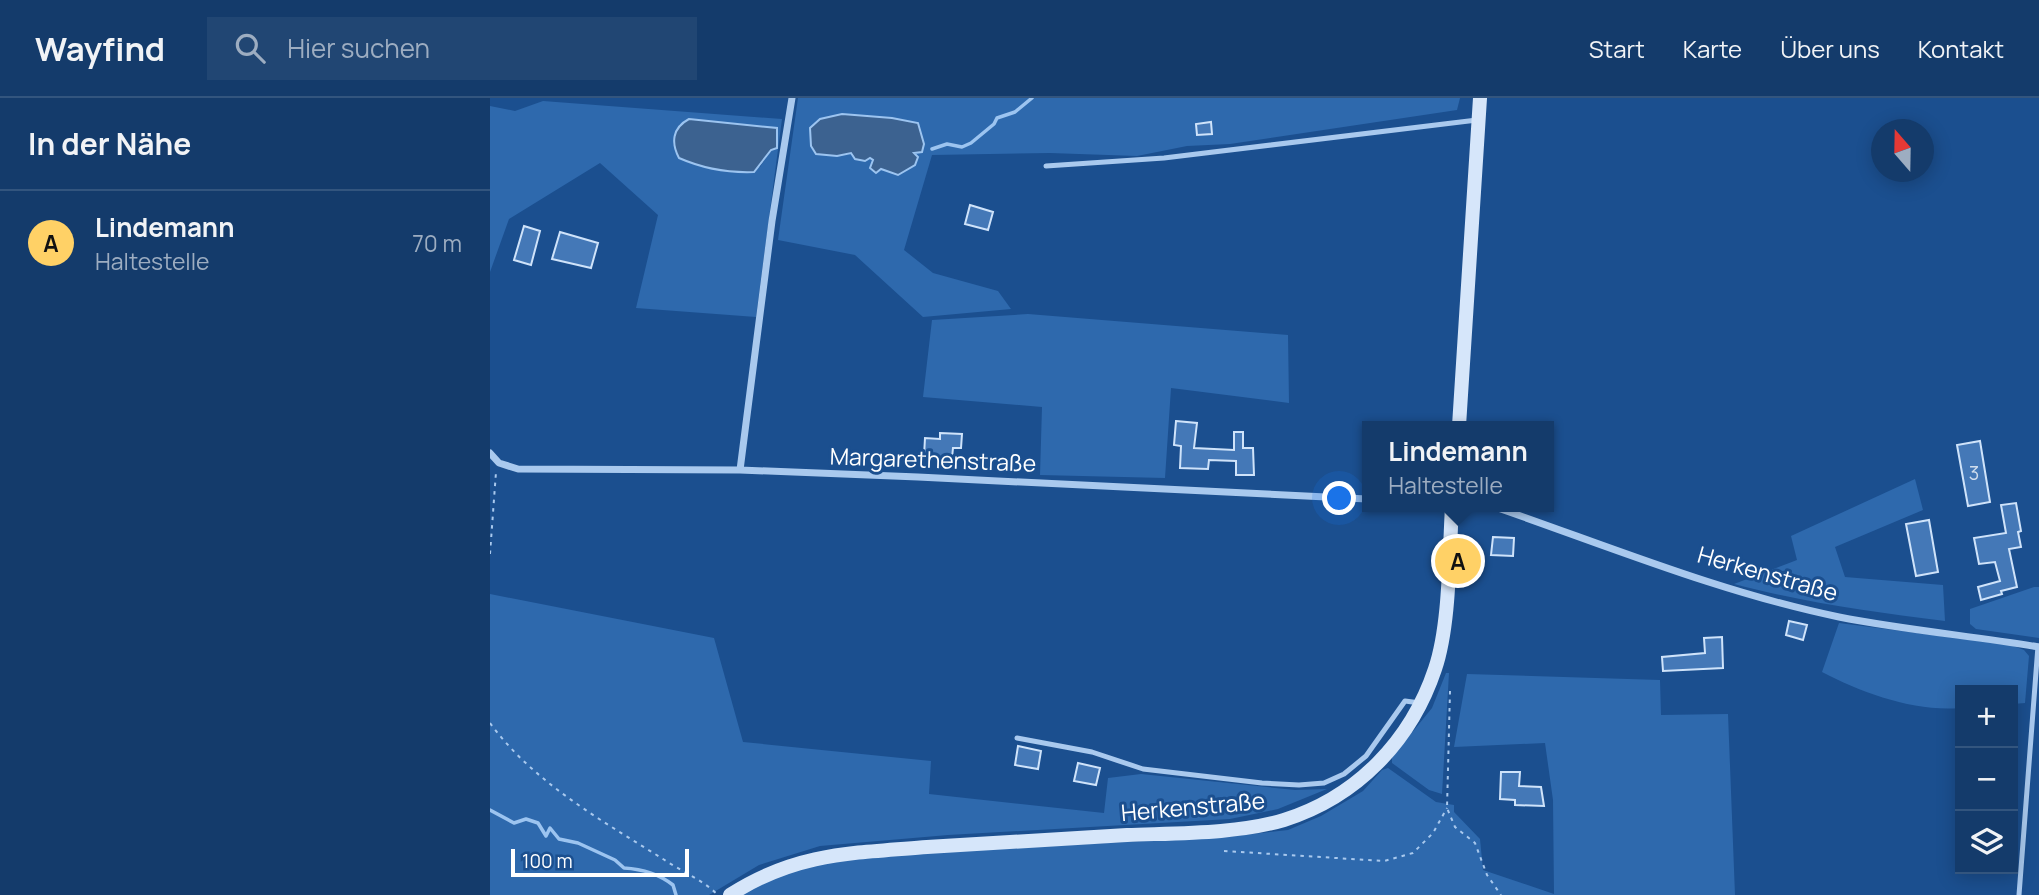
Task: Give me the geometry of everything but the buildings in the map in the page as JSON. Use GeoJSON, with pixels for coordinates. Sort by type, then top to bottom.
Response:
{"type":"FeatureCollection","features":[{"type":"Feature","properties":{"kind":"main road"},"geometry":{"type":"LineString","coordinates":[[1459,421],[1480,98]]}},
{"type":"Feature","properties":{"kind":"main road","name":"Herkenstraße"},"geometry":{"type":"LineString","coordinates":[[730,895],[772,871],[823,857],[934,847],[1233,828],[1283,820],[1320,805],[1355,785],[1376,766],[1398,742],[1422,703],[1436,667],[1442,638],[1452,512]]}},
{"type":"Feature","properties":{"kind":"street"},"geometry":{"type":"LineString","coordinates":[[740,470],[772,221],[792,98]]}},
{"type":"Feature","properties":{"kind":"street"},"geometry":{"type":"LineString","coordinates":[[490,453],[499,463]]}},
{"type":"Feature","properties":{"kind":"street","name":"Margarethenstraße"},"geometry":{"type":"LineString","coordinates":[[499,463],[518,469],[740,470],[1362,499]]}},
{"type":"Feature","properties":{"kind":"street","name":"Herkenstraße"},"geometry":{"type":"LineString","coordinates":[[1509,512],[1760,597],[1840,617],[2038,647]]}},
{"type":"Feature","properties":{"kind":"lane"},"geometry":{"type":"LineString","coordinates":[[1046,166],[1164,158],[1479,120]]}},
{"type":"Feature","properties":{"kind":"lane","name":"Herkenstraße"},"geometry":{"type":"LineString","coordinates":[[2020,895],[2038,647]]}},
{"type":"Feature","properties":{"kind":"lane"},"geometry":{"type":"LineString","coordinates":[[1017,738],[1092,752],[1143,769],[1262,783],[1324,783],[1344,774],[1366,756],[1405,701],[1422,703]]}},
{"type":"Feature","properties":{"kind":"path"},"geometry":{"type":"LineString","coordinates":[[490,554],[492,506],[499,463]]}},
{"type":"Feature","properties":{"kind":"path"},"geometry":{"type":"LineString","coordinates":[[1450,691],[1447,808],[1455,827],[1475,843],[1487,875],[1502,895]]}},
{"type":"Feature","properties":{"kind":"path"},"geometry":{"type":"LineString","coordinates":[[490,723],[504,743],[547,782],[684,873],[705,882],[718,895]]}},
{"type":"Feature","properties":{"kind":"path"},"geometry":{"type":"LineString","coordinates":[[1224,851],[1384,862],[1413,853],[1433,833],[1447,808]]}},
{"type":"Feature","properties":{"kind":"shaded area"},"geometry":{"type":"Polygon","coordinates":[[[798,98],[1460,98],[1457,110],[1230,144],[1187,146],[1137,156],[1050,153],[932,155],[904,250],[933,273],[998,291],[1011,309],[923,317],[855,255],[778,240],[798,98]],[[820,119],[837,156],[851,153],[855,159],[865,161],[870,158],[881,169],[898,175],[913,153],[924,144],[918,123],[820,119]]]}},
{"type":"Feature","properties":{"kind":"shaded area"},"geometry":{"type":"Polygon","coordinates":[[[543,101],[782,119],[756,317],[636,308],[658,215],[600,163],[509,219],[490,272],[490,106],[515,111],[543,101]],[[680,124],[673,145],[760,167],[771,150],[777,148],[777,128],[680,124]]]}},
{"type":"Feature","properties":{"kind":"shaded area"},"geometry":{"type":"Polygon","coordinates":[[[842,114],[918,123],[924,144],[922,152],[914,153],[918,157],[915,165],[898,175],[881,169],[876,173],[870,168],[873,160],[870,158],[865,161],[855,159],[851,153],[837,156],[816,154],[811,146],[810,128],[820,119],[842,114]]]}},
{"type":"Feature","properties":{"kind":"shaded area"},"geometry":{"type":"Polygon","coordinates":[[[689,119],[777,128],[777,148],[771,150],[754,172],[725,171],[697,165],[679,158],[675,147],[676,131],[689,119]]]}},
{"type":"Feature","properties":{"kind":"shaded area"},"geometry":{"type":"Polygon","coordinates":[[[1028,314],[1288,335],[1289,403],[1171,388],[1165,478],[1040,475],[1042,407],[923,397],[932,320],[1028,314]]]}},
{"type":"Feature","properties":{"kind":"shaded area"},"geometry":{"type":"Polygon","coordinates":[[[1915,479],[1923,510],[1835,547],[1845,577],[1943,585],[1945,621],[1787,597],[1734,584],[1797,560],[1791,536],[1915,479]]]}},
{"type":"Feature","properties":{"kind":"shaded area"},"geometry":{"type":"Polygon","coordinates":[[[2039,587],[2039,638],[1976,629],[1970,624],[1970,609],[2039,587]]]}},
{"type":"Feature","properties":{"kind":"shaded area"},"geometry":{"type":"Polygon","coordinates":[[[490,594],[714,638],[743,742],[931,761],[929,794],[1104,813],[1108,778],[1141,774],[1295,790],[1327,789],[1278,809],[1230,819],[948,835],[820,846],[759,865],[709,895],[490,895],[490,594]]]}},
{"type":"Feature","properties":{"kind":"shaded area"},"geometry":{"type":"Polygon","coordinates":[[[1839,623],[2011,645],[2024,650],[2029,656],[2025,703],[2018,704],[2018,685],[1955,685],[1955,708],[1925,707],[1889,699],[1822,672],[1839,623]]]}},
{"type":"Feature","properties":{"kind":"shaded area"},"geometry":{"type":"Polygon","coordinates":[[[1446,673],[1449,673],[1442,794],[1429,790],[1392,763],[1392,757],[1432,708],[1446,673]]]}},
{"type":"Feature","properties":{"kind":"shaded area"},"geometry":{"type":"Polygon","coordinates":[[[1467,674],[1660,680],[1661,715],[1728,714],[1735,895],[742,895],[768,879],[808,865],[872,856],[1235,836],[1288,830],[1321,816],[1363,791],[1382,770],[1388,768],[1436,802],[1454,805],[1454,812],[1480,839],[1483,870],[1554,894],[1553,800],[1545,743],[1454,747],[1467,674]]]}},
{"type":"Feature","properties":{"kind":"waterway"},"geometry":{"type":"LineString","coordinates":[[932,149],[947,144],[962,147],[971,143],[994,124],[997,118],[1015,112],[1032,98]]}},
{"type":"Feature","properties":{"kind":"waterway"},"geometry":{"type":"LineString","coordinates":[[490,810],[514,823],[526,819],[538,823],[546,836],[550,828],[559,839],[578,843],[615,860],[624,868],[656,875],[673,885],[676,895]]}},
{"type":"Feature","properties":{"kind":"place","name":"Lindemann"},"geometry":{"type":"Point","coordinates":[1458,561]}}]}
